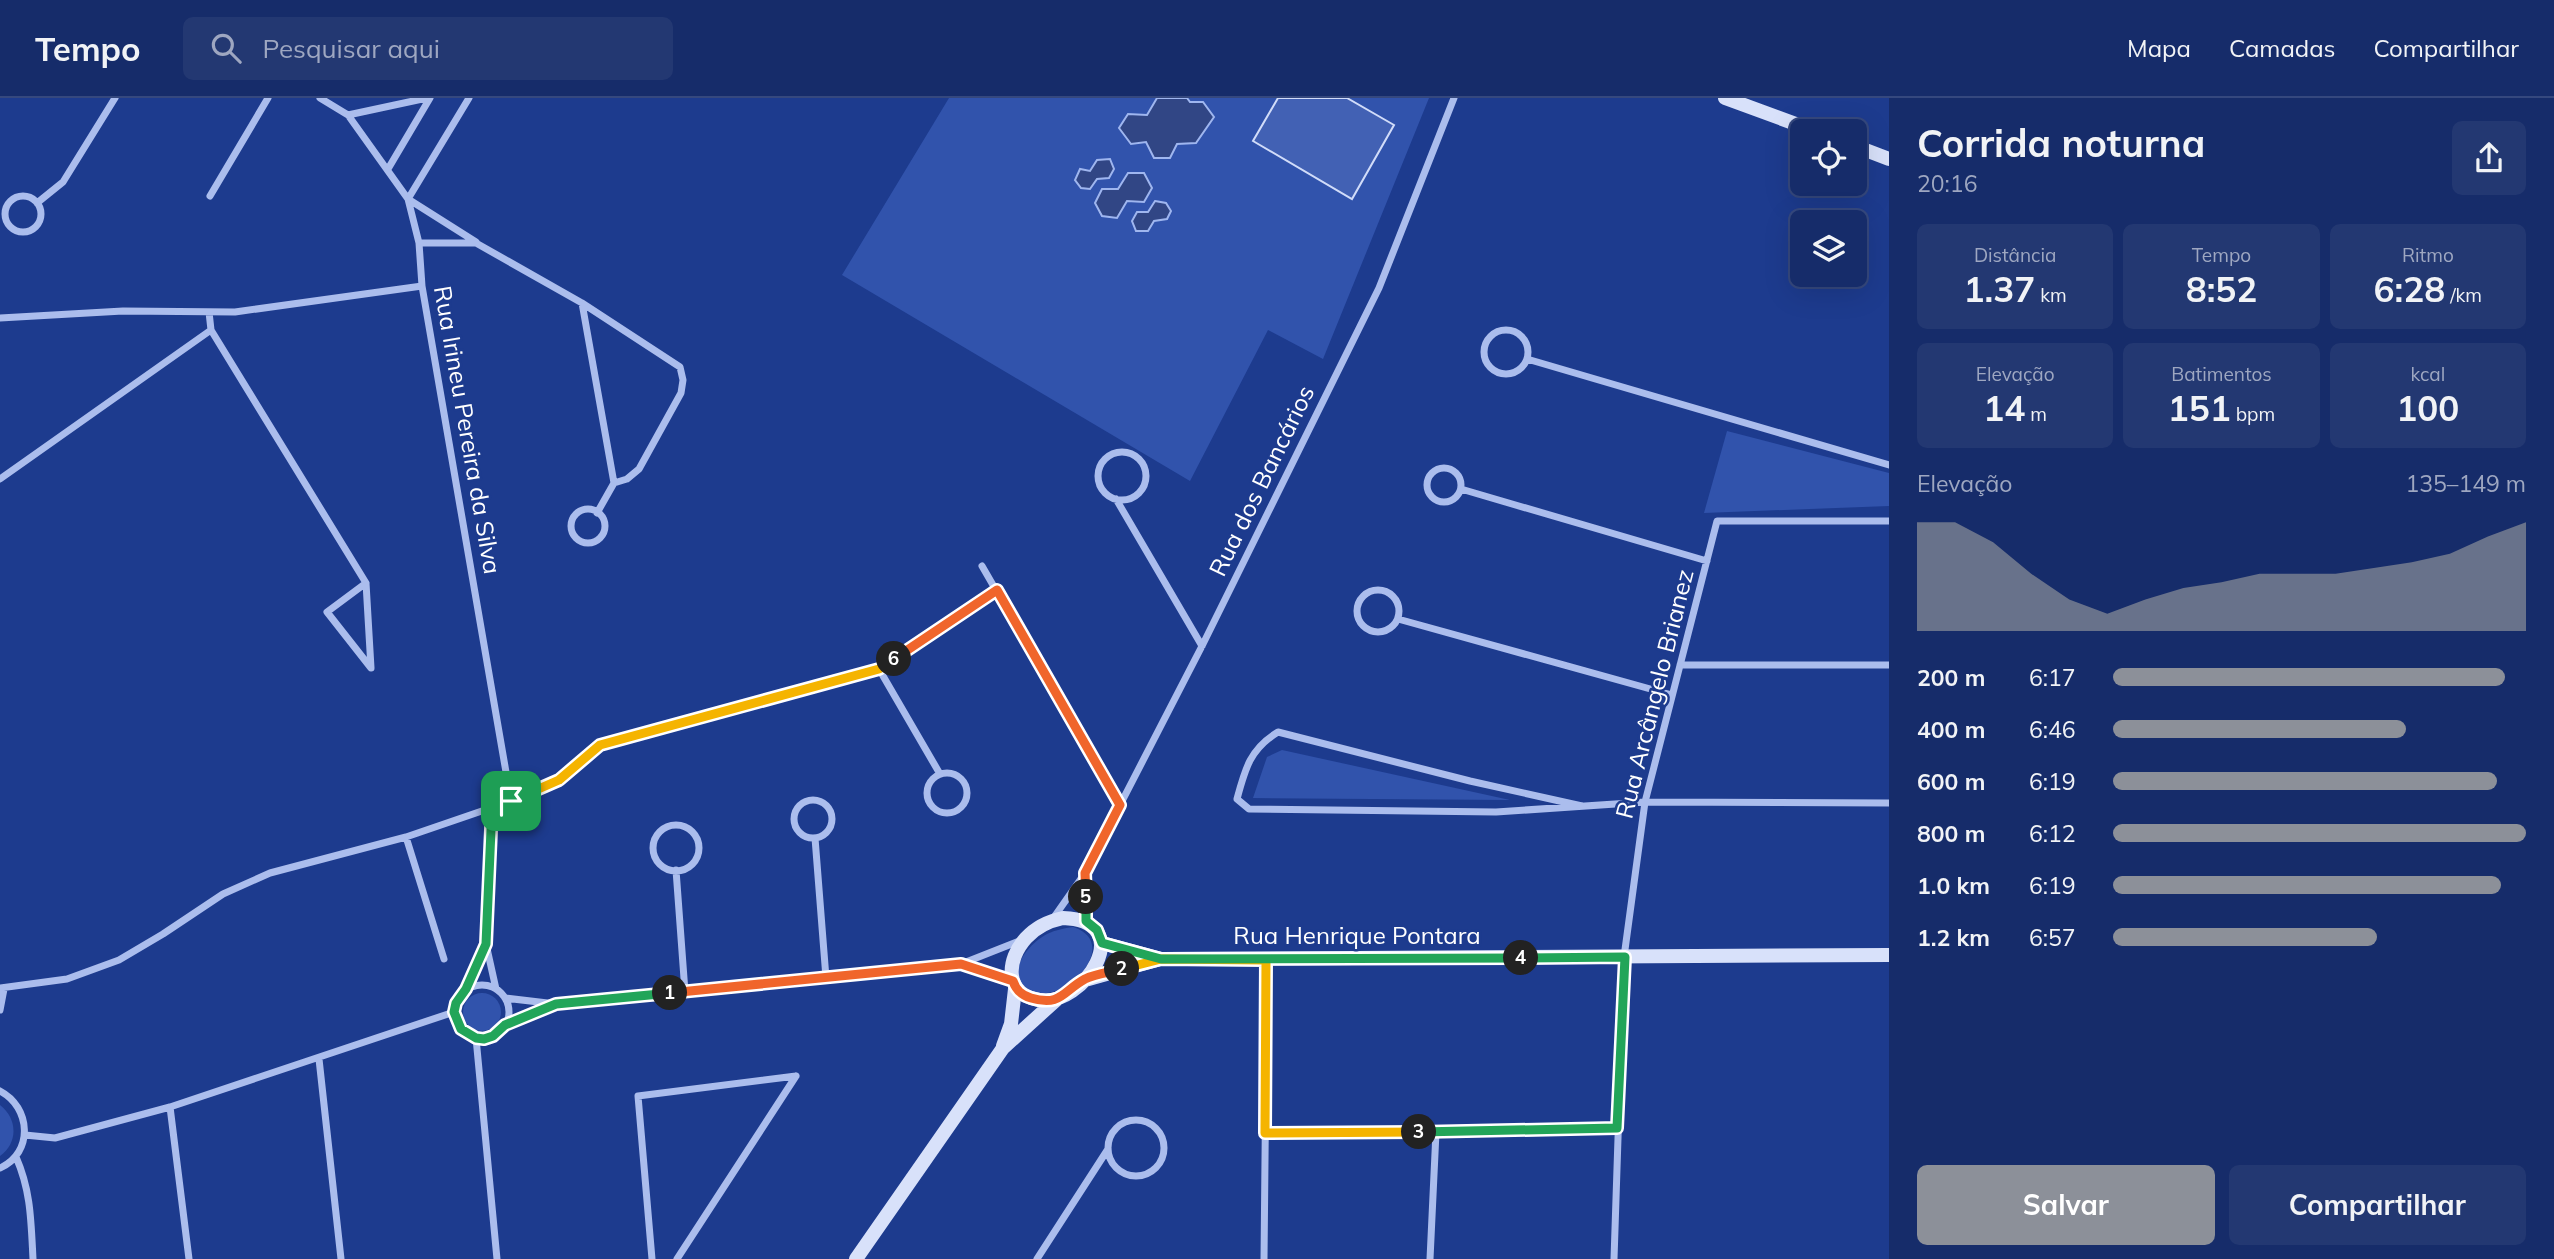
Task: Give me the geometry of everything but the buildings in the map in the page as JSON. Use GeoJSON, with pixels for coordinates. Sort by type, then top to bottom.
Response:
{"type":"FeatureCollection","features":[{"type":"Feature","properties":{"kind":"street"},"geometry":{"type":"LineString","coordinates":[[37,202],[63,182],[115,98]]}},
{"type":"Feature","properties":{"kind":"street"},"geometry":{"type":"LineString","coordinates":[[209,196],[268,98]]}},
{"type":"Feature","properties":{"kind":"street","name":"Rua Irineu Pereira da Silva"},"geometry":{"type":"LineString","coordinates":[[320,98],[348,115],[408,199],[419,243],[422,286],[511,801]]}},
{"type":"Feature","properties":{"kind":"street"},"geometry":{"type":"LineString","coordinates":[[348,115],[428,98]]}},
{"type":"Feature","properties":{"kind":"street"},"geometry":{"type":"LineString","coordinates":[[388,169],[428,98]]}},
{"type":"Feature","properties":{"kind":"street"},"geometry":{"type":"LineString","coordinates":[[469,98],[408,199],[476,243],[582,303],[680,368],[684,380],[681,393],[639,469],[627,479],[614,483]]}},
{"type":"Feature","properties":{"kind":"street","name":"Rua dos Bancários"},"geometry":{"type":"LineString","coordinates":[[1051,921],[1085,873],[1202,646],[1379,288],[1454,98]]}},
{"type":"Feature","properties":{"kind":"street"},"geometry":{"type":"LineString","coordinates":[[1725,98],[1790,122]]}},
{"type":"Feature","properties":{"kind":"street"},"geometry":{"type":"LineString","coordinates":[[1867,151],[1889,159]]}},
{"type":"Feature","properties":{"kind":"street"},"geometry":{"type":"LineString","coordinates":[[27,196],[37,202],[41,214],[38,226],[22,233],[11,229],[4,212],[10,201],[27,196]]}},
{"type":"Feature","properties":{"kind":"street"},"geometry":{"type":"LineString","coordinates":[[419,243],[476,243]]}},
{"type":"Feature","properties":{"kind":"street"},"geometry":{"type":"LineString","coordinates":[[0,318],[122,311],[235,312],[422,286]]}},
{"type":"Feature","properties":{"kind":"street"},"geometry":{"type":"LineString","coordinates":[[582,303],[614,483],[597,513]]}},
{"type":"Feature","properties":{"kind":"street"},"geometry":{"type":"LineString","coordinates":[[209,312],[211,330],[366,583],[371,668],[327,612],[366,583]]}},
{"type":"Feature","properties":{"kind":"street"},"geometry":{"type":"LineString","coordinates":[[0,479],[211,330]]}},
{"type":"Feature","properties":{"kind":"street"},"geometry":{"type":"LineString","coordinates":[[1511,331],[1523,338],[1527,345],[1527,359],[1518,370],[1504,374],[1491,368],[1484,356],[1486,342],[1497,332],[1511,331]]}},
{"type":"Feature","properties":{"kind":"street"},"geometry":{"type":"LineString","coordinates":[[1527,359],[1889,465]]}},
{"type":"Feature","properties":{"kind":"street"},"geometry":{"type":"LineString","coordinates":[[1116,499],[1131,498],[1143,488],[1146,480],[1146,473],[1139,459],[1125,452],[1110,455],[1100,467],[1099,483],[1108,496],[1116,499],[1202,646]]}},
{"type":"Feature","properties":{"kind":"street"},"geometry":{"type":"LineString","coordinates":[[1447,468],[1457,473],[1461,489],[1454,499],[1438,501],[1429,494],[1426,483],[1436,469],[1447,468]]}},
{"type":"Feature","properties":{"kind":"street"},"geometry":{"type":"LineString","coordinates":[[1461,489],[1707,561]]}},
{"type":"Feature","properties":{"kind":"street"},"geometry":{"type":"LineString","coordinates":[[582,510],[597,513],[604,522],[603,534],[595,542],[578,540],[571,527],[574,517],[582,510]]}},
{"type":"Feature","properties":{"kind":"street","name":"Rua Arcângelo Brianez"},"geometry":{"type":"LineString","coordinates":[[1614,1259],[1625,957],[1645,803],[1717,521],[1889,520]]}},
{"type":"Feature","properties":{"kind":"street"},"geometry":{"type":"LineString","coordinates":[[982,566],[1120,805]]}},
{"type":"Feature","properties":{"kind":"street"},"geometry":{"type":"LineString","coordinates":[[0,1010],[2,989],[67,979],[119,960],[223,894],[270,873],[406,837],[511,801],[559,780],[600,745],[879,669],[997,590]]}},
{"type":"Feature","properties":{"kind":"street"},"geometry":{"type":"LineString","coordinates":[[1377,590],[1390,594],[1398,605],[1398,619],[1382,632],[1369,630],[1357,614],[1360,600],[1364,595],[1377,590]]}},
{"type":"Feature","properties":{"kind":"street"},"geometry":{"type":"LineString","coordinates":[[1398,619],[1672,695]]}},
{"type":"Feature","properties":{"kind":"street"},"geometry":{"type":"LineString","coordinates":[[1680,665],[1889,665]]}},
{"type":"Feature","properties":{"kind":"street"},"geometry":{"type":"LineString","coordinates":[[879,669],[940,774]]}},
{"type":"Feature","properties":{"kind":"street"},"geometry":{"type":"LineString","coordinates":[[1582,806],[1470,781],[1278,732],[1261,743],[1244,774],[1237,799],[1249,809],[1496,813],[1645,803],[1889,803]]}},
{"type":"Feature","properties":{"kind":"street"},"geometry":{"type":"LineString","coordinates":[[940,774],[960,777],[967,788],[966,802],[957,811],[943,814],[928,802],[926,795],[930,782],[940,774]]}},
{"type":"Feature","properties":{"kind":"street"},"geometry":{"type":"LineString","coordinates":[[815,800],[826,805],[832,816],[827,833],[816,838],[809,838],[799,831],[794,819],[803,803],[815,800]]}},
{"type":"Feature","properties":{"kind":"street"},"geometry":{"type":"LineString","coordinates":[[492,807],[486,944],[496,989],[505,999],[508,1016],[505,1025]]}},
{"type":"Feature","properties":{"kind":"street"},"geometry":{"type":"LineString","coordinates":[[673,825],[693,832],[699,846],[695,860],[683,869],[676,870],[662,865],[654,853],[655,838],[673,825]]}},
{"type":"Feature","properties":{"kind":"street"},"geometry":{"type":"LineString","coordinates":[[406,837],[444,959]]}},
{"type":"Feature","properties":{"kind":"street"},"geometry":{"type":"LineString","coordinates":[[816,838],[825,978]]}},
{"type":"Feature","properties":{"kind":"street"},"geometry":{"type":"LineString","coordinates":[[676,870],[685,992]]}},
{"type":"Feature","properties":{"kind":"street","name":"Rua dos Bancários"},"geometry":{"type":"LineString","coordinates":[[1085,873],[1086,921]]}},
{"type":"Feature","properties":{"kind":"street"},"geometry":{"type":"LineString","coordinates":[[505,999],[556,1004],[961,964],[1025,939],[1051,921],[1063,918],[1086,921],[1097,930],[1102,943],[1085,979],[1056,1000],[1003,1048],[856,1259]]}},
{"type":"Feature","properties":{"kind":"street"},"geometry":{"type":"LineString","coordinates":[[1003,1048],[1011,1024],[1014,960],[1025,939]]}},
{"type":"Feature","properties":{"kind":"street","name":"Rua Henrique Pontara"},"geometry":{"type":"LineString","coordinates":[[1102,943],[1161,959],[1889,955]]}},
{"type":"Feature","properties":{"kind":"street"},"geometry":{"type":"LineString","coordinates":[[486,944],[466,989],[456,1003],[454,1012],[461,1029],[476,1038],[493,1036],[505,1025],[556,1004]]}},
{"type":"Feature","properties":{"kind":"street","name":"Rua Henrique Pontara"},"geometry":{"type":"LineString","coordinates":[[1085,979],[1161,959]]}},
{"type":"Feature","properties":{"kind":"street"},"geometry":{"type":"LineString","coordinates":[[1264,1259],[1266,960]]}},
{"type":"Feature","properties":{"kind":"street"},"geometry":{"type":"LineString","coordinates":[[961,964],[1014,985],[1024,996],[1036,1000],[1056,1000]]}},
{"type":"Feature","properties":{"kind":"street"},"geometry":{"type":"LineString","coordinates":[[466,989],[481,985],[496,989]]}},
{"type":"Feature","properties":{"kind":"street"},"geometry":{"type":"LineString","coordinates":[[25,1135],[55,1138],[170,1107],[454,1012]]}},
{"type":"Feature","properties":{"kind":"street"},"geometry":{"type":"LineString","coordinates":[[476,1038],[497,1259]]}},
{"type":"Feature","properties":{"kind":"street"},"geometry":{"type":"LineString","coordinates":[[319,1059],[341,1259]]}},
{"type":"Feature","properties":{"kind":"street"},"geometry":{"type":"LineString","coordinates":[[652,1259],[638,1096],[796,1076],[677,1259]]}},
{"type":"Feature","properties":{"kind":"street"},"geometry":{"type":"LineString","coordinates":[[0,1090],[19,1106],[25,1135],[16,1157],[0,1168]]}},
{"type":"Feature","properties":{"kind":"street"},"geometry":{"type":"LineString","coordinates":[[170,1107],[189,1259]]}},
{"type":"Feature","properties":{"kind":"street"},"geometry":{"type":"LineString","coordinates":[[1037,1259],[1108,1149],[1113,1132],[1120,1125],[1146,1122],[1160,1134],[1164,1152],[1156,1168],[1139,1176],[1122,1172],[1115,1166],[1108,1149]]}},
{"type":"Feature","properties":{"kind":"street"},"geometry":{"type":"LineString","coordinates":[[1265,1133],[1617,1128]]}},
{"type":"Feature","properties":{"kind":"street"},"geometry":{"type":"LineString","coordinates":[[1430,1259],[1436,1132]]}},
{"type":"Feature","properties":{"kind":"street"},"geometry":{"type":"LineString","coordinates":[[16,1157],[29,1194],[33,1259]]}},
{"type":"Feature","properties":{"kind":"shaded area"},"geometry":{"type":"Polygon","coordinates":[[[949,98],[1429,98],[1323,359],[1268,330],[1190,481],[842,275],[949,98]]]}},
{"type":"Feature","properties":{"kind":"shaded area"},"geometry":{"type":"Polygon","coordinates":[[[1157,98],[1187,98],[1190,102],[1203,102],[1214,117],[1196,143],[1177,144],[1170,158],[1154,158],[1146,142],[1131,144],[1119,128],[1128,114],[1147,115],[1157,98]]]}},
{"type":"Feature","properties":{"kind":"shaded area"},"geometry":{"type":"Polygon","coordinates":[[[1110,159],[1114,169],[1109,178],[1097,179],[1090,189],[1081,188],[1075,180],[1080,169],[1090,171],[1097,160],[1110,159]]]}},
{"type":"Feature","properties":{"kind":"shaded area"},"geometry":{"type":"Polygon","coordinates":[[[1128,173],[1144,173],[1152,188],[1144,202],[1127,201],[1117,218],[1102,216],[1095,203],[1102,189],[1118,189],[1128,173]]]}},
{"type":"Feature","properties":{"kind":"shaded area"},"geometry":{"type":"Polygon","coordinates":[[[1155,201],[1166,203],[1171,211],[1167,219],[1154,221],[1148,231],[1136,231],[1132,221],[1137,212],[1148,212],[1155,201]]]}},
{"type":"Feature","properties":{"kind":"shaded area"},"geometry":{"type":"Polygon","coordinates":[[[1727,431],[1889,473],[1889,506],[1704,513],[1727,431]]]}},
{"type":"Feature","properties":{"kind":"shaded area"},"geometry":{"type":"Polygon","coordinates":[[[1282,750],[1510,800],[1253,798],[1267,757],[1282,750]]]}},
{"type":"Feature","properties":{"kind":"shaded area"},"geometry":{"type":"Polygon","coordinates":[[[1073,927],[1087,935],[1092,946],[1090,958],[1083,971],[1059,990],[1045,993],[1032,991],[1023,985],[1018,970],[1025,953],[1047,934],[1073,927]]]}},
{"type":"Feature","properties":{"kind":"shaded area"},"geometry":{"type":"Polygon","coordinates":[[[482,993],[496,998],[501,1012],[496,1026],[482,1031],[468,1026],[463,1012],[468,998],[482,993]]]}},
{"type":"Feature","properties":{"kind":"shaded area"},"geometry":{"type":"Polygon","coordinates":[[[0,1105],[10,1117],[14,1131],[10,1145],[0,1156],[0,1105]]]}},
{"type":"Feature","properties":{"kind":"route"},"geometry":{"type":"LineString","coordinates":[[511,801],[492,807],[486,944],[454,1012],[461,1029],[476,1038],[493,1036],[505,1025],[556,1004],[961,964],[1013,981],[1015,989],[1024,996],[1046,1001],[1056,1000],[1072,991],[1085,979],[1161,959],[1266,960],[1265,1133],[1617,1128],[1625,957],[1161,959],[1102,943],[1097,930],[1086,921],[1085,873],[1120,805],[997,590],[879,669],[600,745],[559,780],[511,801]]}}]}
